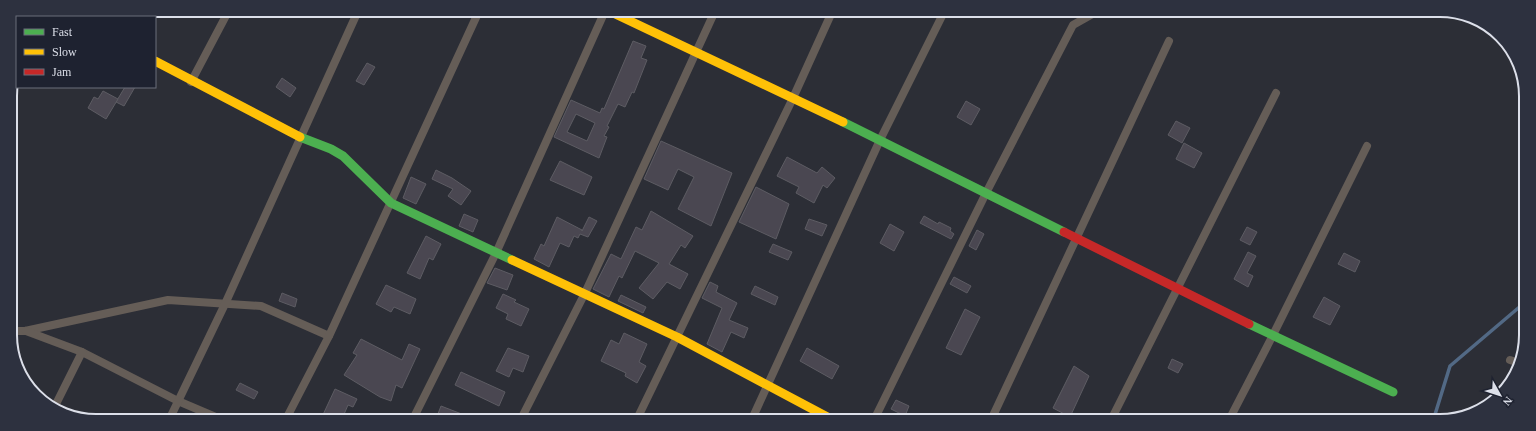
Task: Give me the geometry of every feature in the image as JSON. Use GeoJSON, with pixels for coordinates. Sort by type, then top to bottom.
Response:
{"type":"FeatureCollection","features":[{"type":"Feature","properties":{"kind":"street"},"geometry":{"type":"LineString","coordinates":[[191,82],[225,17]]}},
{"type":"Feature","properties":{"kind":"street"},"geometry":{"type":"LineString","coordinates":[[172,414],[225,304],[355,17]]}},
{"type":"Feature","properties":{"kind":"street"},"geometry":{"type":"LineString","coordinates":[[288,414],[329,336],[476,17]]}},
{"type":"Feature","properties":{"kind":"street"},"geometry":{"type":"LineString","coordinates":[[415,414],[496,252],[602,17]]}},
{"type":"Feature","properties":{"kind":"street"},"geometry":{"type":"LineString","coordinates":[[622,17],[880,140],[1176,289],[1393,392]]}},
{"type":"Feature","properties":{"kind":"street"},"geometry":{"type":"LineString","coordinates":[[524,414],[585,293],[712,17]]}},
{"type":"Feature","properties":{"kind":"street"},"geometry":{"type":"LineString","coordinates":[[639,414],[793,98],[830,17]]}},
{"type":"Feature","properties":{"kind":"street"},"geometry":{"type":"LineString","coordinates":[[755,414],[880,140],[942,17]]}},
{"type":"Feature","properties":{"kind":"street"},"geometry":{"type":"LineString","coordinates":[[877,414],[986,193],[1073,25],[1087,17]]}},
{"type":"Feature","properties":{"kind":"street"},"geometry":{"type":"LineString","coordinates":[[995,414],[1169,41]]}},
{"type":"Feature","properties":{"kind":"street"},"geometry":{"type":"LineString","coordinates":[[156,62],[191,82],[300,137],[322,145],[342,156],[361,172],[391,203],[677,337],[822,414]]}},
{"type":"Feature","properties":{"kind":"street"},"geometry":{"type":"LineString","coordinates":[[1114,414],[1276,93]]}},
{"type":"Feature","properties":{"kind":"street"},"geometry":{"type":"LineString","coordinates":[[1232,414],[1274,335],[1367,146]]}},
{"type":"Feature","properties":{"kind":"street"},"geometry":{"type":"LineString","coordinates":[[17,331],[25,331],[168,300],[261,306],[329,336]]}},
{"type":"Feature","properties":{"kind":"street"},"geometry":{"type":"LineString","coordinates":[[25,331],[82,352],[178,401],[209,414]]}},
{"type":"Feature","properties":{"kind":"street"},"geometry":{"type":"LineString","coordinates":[[57,403],[82,352]]}},
{"type":"Feature","properties":{"kind":"street"},"geometry":{"type":"LineString","coordinates":[[1510,360],[1514,361]]}},
{"type":"Feature","properties":{"kind":"building"},"geometry":{"type":"Polygon","coordinates":[[[633,41],[646,46],[641,58],[647,60],[634,93],[632,92],[625,107],[618,104],[607,126],[609,127],[604,136],[607,137],[599,158],[554,137],[571,100],[600,113],[602,108],[604,109],[633,41]],[[576,114],[567,132],[587,141],[595,123],[576,114]]]}},
{"type":"Feature","properties":{"kind":"building"},"geometry":{"type":"Polygon","coordinates":[[[367,63],[375,67],[364,85],[356,81],[367,63]]]}},
{"type":"Feature","properties":{"kind":"building"},"geometry":{"type":"Polygon","coordinates":[[[282,78],[296,88],[290,97],[276,87],[282,78]]]}},
{"type":"Feature","properties":{"kind":"building"},"geometry":{"type":"Polygon","coordinates":[[[124,88],[134,88],[124,106],[116,102],[124,88]]]}},
{"type":"Feature","properties":{"kind":"building"},"geometry":{"type":"Polygon","coordinates":[[[103,91],[118,99],[106,119],[88,108],[94,97],[98,99],[103,91]]]}},
{"type":"Feature","properties":{"kind":"building"},"geometry":{"type":"Polygon","coordinates":[[[966,101],[980,109],[971,125],[957,117],[966,101]]]}},
{"type":"Feature","properties":{"kind":"building"},"geometry":{"type":"Polygon","coordinates":[[[1176,121],[1190,128],[1182,143],[1168,135],[1176,121]]]}},
{"type":"Feature","properties":{"kind":"building"},"geometry":{"type":"Polygon","coordinates":[[[661,141],[732,173],[711,226],[678,209],[694,177],[678,169],[668,190],[644,179],[661,141]]]}},
{"type":"Feature","properties":{"kind":"building"},"geometry":{"type":"Polygon","coordinates":[[[1184,143],[1202,153],[1194,168],[1176,159],[1184,143]]]}},
{"type":"Feature","properties":{"kind":"building"},"geometry":{"type":"Polygon","coordinates":[[[787,157],[817,173],[822,167],[835,178],[827,188],[823,185],[814,203],[796,193],[799,187],[777,176],[787,157]]]}},
{"type":"Feature","properties":{"kind":"building"},"geometry":{"type":"Polygon","coordinates":[[[560,161],[592,177],[584,195],[550,180],[560,161]]]}},
{"type":"Feature","properties":{"kind":"building"},"geometry":{"type":"Polygon","coordinates":[[[436,170],[452,178],[471,191],[461,205],[448,196],[453,189],[432,179],[436,170]]]}},
{"type":"Feature","properties":{"kind":"building"},"geometry":{"type":"Polygon","coordinates":[[[411,177],[426,184],[416,204],[403,198],[411,177]]]}},
{"type":"Feature","properties":{"kind":"building"},"geometry":{"type":"Polygon","coordinates":[[[756,187],[789,204],[776,239],[739,222],[756,187]]]}},
{"type":"Feature","properties":{"kind":"building"},"geometry":{"type":"Polygon","coordinates":[[[651,211],[693,236],[685,248],[681,245],[669,264],[688,274],[680,289],[667,282],[653,299],[639,288],[659,263],[635,251],[622,278],[619,276],[609,297],[593,289],[611,254],[621,259],[636,227],[642,230],[651,211]]]}},
{"type":"Feature","properties":{"kind":"building"},"geometry":{"type":"Polygon","coordinates":[[[464,214],[478,220],[473,232],[459,226],[464,214]]]}},
{"type":"Feature","properties":{"kind":"building"},"geometry":{"type":"Polygon","coordinates":[[[924,216],[938,224],[939,222],[951,228],[950,231],[954,234],[951,239],[920,223],[924,216]]]}},
{"type":"Feature","properties":{"kind":"building"},"geometry":{"type":"Polygon","coordinates":[[[557,217],[582,231],[589,217],[597,221],[588,237],[580,234],[578,238],[574,236],[569,247],[560,243],[549,267],[534,259],[541,244],[544,246],[557,217]]]}},
{"type":"Feature","properties":{"kind":"building"},"geometry":{"type":"Polygon","coordinates":[[[809,219],[827,225],[822,236],[805,229],[809,219]]]}},
{"type":"Feature","properties":{"kind":"building"},"geometry":{"type":"Polygon","coordinates":[[[890,224],[904,232],[894,251],[880,243],[890,224]]]}},
{"type":"Feature","properties":{"kind":"building"},"geometry":{"type":"Polygon","coordinates":[[[1247,227],[1257,232],[1250,245],[1240,240],[1247,227]]]}},
{"type":"Feature","properties":{"kind":"building"},"geometry":{"type":"Polygon","coordinates":[[[977,230],[984,234],[976,250],[969,246],[977,230]]]}},
{"type":"Feature","properties":{"kind":"building"},"geometry":{"type":"Polygon","coordinates":[[[426,236],[441,244],[433,260],[429,258],[420,279],[407,273],[426,236]]]}},
{"type":"Feature","properties":{"kind":"building"},"geometry":{"type":"Polygon","coordinates":[[[773,244],[792,252],[788,260],[769,252],[773,244]]]}},
{"type":"Feature","properties":{"kind":"building"},"geometry":{"type":"Polygon","coordinates":[[[1248,252],[1256,256],[1247,273],[1253,276],[1248,287],[1234,279],[1248,252]]]}},
{"type":"Feature","properties":{"kind":"building"},"geometry":{"type":"Polygon","coordinates":[[[1344,253],[1360,261],[1355,272],[1338,264],[1344,253]]]}},
{"type":"Feature","properties":{"kind":"building"},"geometry":{"type":"Polygon","coordinates":[[[495,268],[513,275],[507,290],[487,283],[495,268]]]}},
{"type":"Feature","properties":{"kind":"building"},"geometry":{"type":"Polygon","coordinates":[[[954,277],[971,286],[967,293],[950,284],[954,277]]]}},
{"type":"Feature","properties":{"kind":"building"},"geometry":{"type":"Polygon","coordinates":[[[710,282],[718,286],[716,292],[737,303],[729,320],[748,328],[744,338],[731,332],[722,352],[707,344],[722,308],[702,298],[710,282]]]}},
{"type":"Feature","properties":{"kind":"building"},"geometry":{"type":"Polygon","coordinates":[[[386,285],[416,299],[410,314],[394,307],[391,312],[376,304],[386,285]]]}},
{"type":"Feature","properties":{"kind":"building"},"geometry":{"type":"Polygon","coordinates":[[[755,286],[778,297],[775,305],[751,294],[755,286]]]}},
{"type":"Feature","properties":{"kind":"building"},"geometry":{"type":"Polygon","coordinates":[[[282,293],[297,299],[295,307],[279,301],[282,293]]]}},
{"type":"Feature","properties":{"kind":"building"},"geometry":{"type":"Polygon","coordinates":[[[503,294],[516,300],[514,302],[529,309],[521,326],[506,319],[508,314],[496,308],[503,294]]]}},
{"type":"Feature","properties":{"kind":"building"},"geometry":{"type":"Polygon","coordinates":[[[621,295],[646,307],[643,313],[618,301],[621,295]]]}},
{"type":"Feature","properties":{"kind":"building"},"geometry":{"type":"Polygon","coordinates":[[[1324,297],[1340,306],[1330,325],[1313,317],[1324,297]]]}},
{"type":"Feature","properties":{"kind":"building"},"geometry":{"type":"Polygon","coordinates":[[[965,309],[980,317],[961,355],[946,348],[965,309]]]}},
{"type":"Feature","properties":{"kind":"building"},"geometry":{"type":"Polygon","coordinates":[[[624,333],[647,344],[639,362],[646,366],[637,383],[625,376],[626,373],[601,361],[611,340],[619,344],[624,333]]]}},
{"type":"Feature","properties":{"kind":"building"},"geometry":{"type":"Polygon","coordinates":[[[361,339],[402,360],[409,344],[420,349],[402,388],[396,385],[391,401],[380,397],[344,375],[357,355],[353,353],[361,339]]]}},
{"type":"Feature","properties":{"kind":"building"},"geometry":{"type":"Polygon","coordinates":[[[508,348],[529,356],[523,372],[513,368],[509,377],[496,371],[508,348]]]}},
{"type":"Feature","properties":{"kind":"building"},"geometry":{"type":"Polygon","coordinates":[[[807,348],[839,366],[832,379],[800,361],[807,348]]]}},
{"type":"Feature","properties":{"kind":"building"},"geometry":{"type":"Polygon","coordinates":[[[1172,359],[1183,364],[1178,373],[1168,368],[1172,359]]]}},
{"type":"Feature","properties":{"kind":"building"},"geometry":{"type":"Polygon","coordinates":[[[1074,366],[1089,376],[1071,414],[1064,414],[1053,408],[1074,366]]]}},
{"type":"Feature","properties":{"kind":"building"},"geometry":{"type":"Polygon","coordinates":[[[461,372],[505,392],[499,406],[455,385],[461,372]]]}},
{"type":"Feature","properties":{"kind":"building"},"geometry":{"type":"Polygon","coordinates":[[[240,383],[258,392],[254,399],[236,390],[240,383]]]}},
{"type":"Feature","properties":{"kind":"building"},"geometry":{"type":"Polygon","coordinates":[[[335,389],[357,399],[353,407],[348,405],[344,414],[323,414],[335,389]]]}},
{"type":"Feature","properties":{"kind":"building"},"geometry":{"type":"Polygon","coordinates":[[[896,400],[909,406],[906,414],[901,414],[891,409],[896,400]]]}},
{"type":"Feature","properties":{"kind":"building"},"geometry":{"type":"Polygon","coordinates":[[[441,406],[462,414],[438,414],[441,406]]]}},
{"type":"Feature","properties":{"kind":"waterway"},"geometry":{"type":"LineString","coordinates":[[1435,414],[1450,366],[1519,307]]}},
{"type":"Feature","properties":{"kind":"traffic: fast"},"geometry":{"type":"LineString","coordinates":[[843,122],[1064,232]]}},
{"type":"Feature","properties":{"kind":"traffic: fast"},"geometry":{"type":"LineString","coordinates":[[300,137],[331,149],[343,156],[391,203],[512,260]]}},
{"type":"Feature","properties":{"kind":"traffic: fast"},"geometry":{"type":"LineString","coordinates":[[1249,324],[1393,392]]}},
{"type":"Feature","properties":{"kind":"traffic: slow"},"geometry":{"type":"LineString","coordinates":[[622,17],[843,122]]}},
{"type":"Feature","properties":{"kind":"traffic: slow"},"geometry":{"type":"LineString","coordinates":[[156,62],[300,137]]}},
{"type":"Feature","properties":{"kind":"traffic: slow"},"geometry":{"type":"LineString","coordinates":[[512,260],[677,337],[822,414]]}},
{"type":"Feature","properties":{"kind":"traffic: jam"},"geometry":{"type":"LineString","coordinates":[[1064,232],[1249,324]]}}]}
